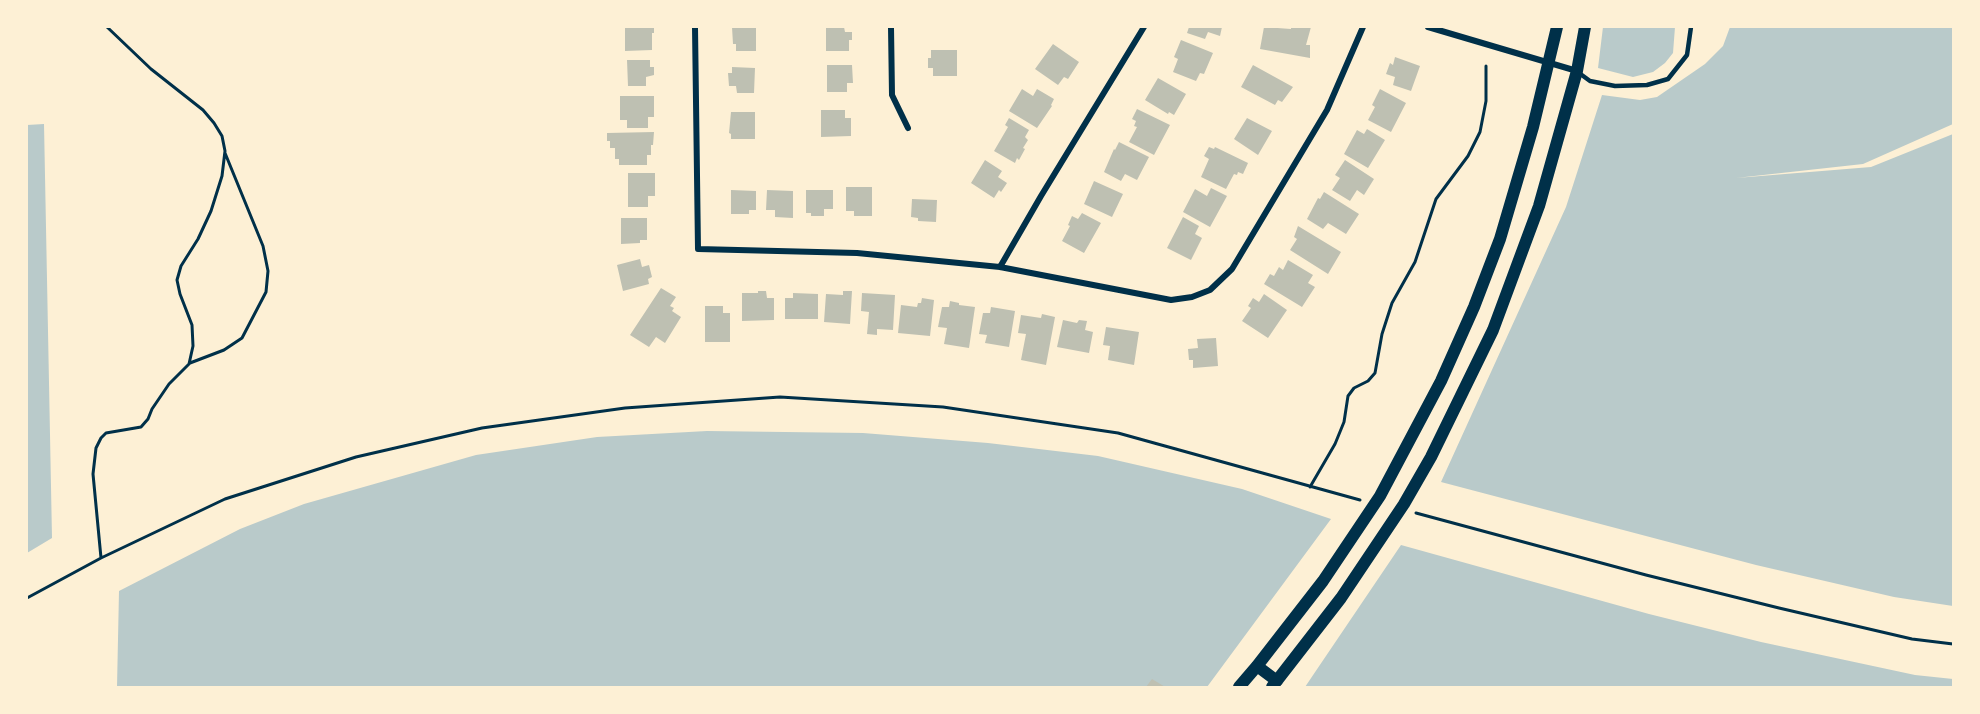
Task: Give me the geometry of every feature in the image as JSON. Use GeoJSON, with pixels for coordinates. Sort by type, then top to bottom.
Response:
{"type":"FeatureCollection","features":[{"type":"Feature","properties":{"kind":"main road"},"geometry":{"type":"LineString","coordinates":[[1239,687],[1323,581],[1380,496],[1441,381],[1474,307],[1500,238],[1533,127],[1557,27]]}},
{"type":"Feature","properties":{"kind":"main road"},"geometry":{"type":"LineString","coordinates":[[1257,666],[1274,684],[1341,598],[1404,504],[1441,436],[1493,330],[1539,206],[1577,71],[1585,27]]}},
{"type":"Feature","properties":{"kind":"street"},"geometry":{"type":"LineString","coordinates":[[695,27],[698,249],[857,253],[1000,267],[1171,300],[1192,297],[1210,290],[1232,268],[1327,110],[1363,27]]}},
{"type":"Feature","properties":{"kind":"street"},"geometry":{"type":"LineString","coordinates":[[891,27],[892,95],[908,128]]}},
{"type":"Feature","properties":{"kind":"street"},"geometry":{"type":"LineString","coordinates":[[1000,267],[1144,27]]}},
{"type":"Feature","properties":{"kind":"street"},"geometry":{"type":"LineString","coordinates":[[1428,27],[1577,71]]}},
{"type":"Feature","properties":{"kind":"lane"},"geometry":{"type":"LineString","coordinates":[[1577,71],[1590,81],[1615,86],[1647,85],[1668,79],[1687,55],[1691,27]]}},
{"type":"Feature","properties":{"kind":"path"},"geometry":{"type":"LineString","coordinates":[[100,558],[93,474],[96,448],[101,438],[106,433],[141,427],[169,384],[189,364],[224,351],[242,338],[266,292],[268,271],[263,246],[225,152],[222,136],[203,110],[142,61],[106,27]]}},
{"type":"Feature","properties":{"kind":"path"},"geometry":{"type":"LineString","coordinates":[[1310,487],[1335,444],[1344,422],[1348,396],[1354,388],[1368,381],[1375,373],[1382,334],[1392,303],[1415,262],[1436,200],[1468,156],[1480,132],[1486,101],[1486,66]]}},
{"type":"Feature","properties":{"kind":"path"},"geometry":{"type":"LineString","coordinates":[[189,364],[193,346],[192,326],[177,280],[181,266],[198,239],[211,211],[222,176],[225,152]]}},
{"type":"Feature","properties":{"kind":"path"},"geometry":{"type":"LineString","coordinates":[[27,598],[100,558],[225,499],[356,457],[493,426],[625,408],[780,396],[943,407],[1118,433],[1329,492]]}},
{"type":"Feature","properties":{"kind":"path"},"geometry":{"type":"LineString","coordinates":[[1449,522],[1724,594],[1912,639],[1953,644]]}},
{"type":"Feature","properties":{"kind":"shaded area"},"geometry":{"type":"Polygon","coordinates":[[[1603,27],[1675,27],[1673,53],[1653,72],[1633,77],[1598,68],[1603,27]]]}},
{"type":"Feature","properties":{"kind":"shaded area"},"geometry":{"type":"Polygon","coordinates":[[[1730,27],[1953,27],[1953,124],[1863,164],[1736,178],[1871,167],[1953,134],[1953,606],[1894,597],[1756,565],[1441,482],[1566,207],[1602,95],[1640,100],[1657,97],[1705,64],[1723,46],[1730,27]]]}},
{"type":"Feature","properties":{"kind":"shaded area"},"geometry":{"type":"Polygon","coordinates":[[[44,124],[52,538],[27,553],[27,125],[44,124]]]}},
{"type":"Feature","properties":{"kind":"shaded area"},"geometry":{"type":"Polygon","coordinates":[[[707,431],[863,433],[988,443],[1098,456],[1242,489],[1331,519],[1207,687],[117,687],[119,591],[240,529],[304,504],[476,455],[597,437],[707,431]]]}},
{"type":"Feature","properties":{"kind":"shaded area"},"geometry":{"type":"Polygon","coordinates":[[[1401,545],[1649,614],[1761,642],[1915,675],[1953,679],[1953,687],[1305,687],[1401,545]]]}},
{"type":"Feature","properties":{"kind":"building"},"geometry":{"type":"Polygon","coordinates":[[[625,27],[654,27],[652,50],[625,51],[625,27]]]}},
{"type":"Feature","properties":{"kind":"building"},"geometry":{"type":"Polygon","coordinates":[[[732,27],[756,27],[756,51],[736,51],[736,44],[733,44],[732,27]]]}},
{"type":"Feature","properties":{"kind":"building"},"geometry":{"type":"Polygon","coordinates":[[[826,27],[844,27],[845,32],[852,32],[849,51],[826,51],[826,27]]]}},
{"type":"Feature","properties":{"kind":"building"},"geometry":{"type":"Polygon","coordinates":[[[1189,27],[1222,27],[1220,36],[1208,32],[1205,39],[1187,33],[1189,27]]]}},
{"type":"Feature","properties":{"kind":"building"},"geometry":{"type":"Polygon","coordinates":[[[1264,27],[1291,29],[1291,27],[1311,27],[1306,45],[1310,45],[1310,58],[1260,49],[1264,27]]]}},
{"type":"Feature","properties":{"kind":"building"},"geometry":{"type":"Polygon","coordinates":[[[1181,40],[1213,53],[1204,74],[1200,73],[1196,81],[1173,72],[1178,59],[1174,57],[1181,40]]]}},
{"type":"Feature","properties":{"kind":"building"},"geometry":{"type":"Polygon","coordinates":[[[1053,44],[1079,62],[1068,79],[1064,77],[1058,85],[1035,69],[1053,44]]]}},
{"type":"Feature","properties":{"kind":"building"},"geometry":{"type":"Polygon","coordinates":[[[931,50],[957,50],[957,76],[933,76],[933,68],[928,68],[931,50]]]}},
{"type":"Feature","properties":{"kind":"building"},"geometry":{"type":"Polygon","coordinates":[[[1395,57],[1420,66],[1411,91],[1393,85],[1395,77],[1386,74],[1390,63],[1393,65],[1395,57]]]}},
{"type":"Feature","properties":{"kind":"building"},"geometry":{"type":"Polygon","coordinates":[[[627,60],[650,60],[650,67],[654,67],[654,75],[646,77],[646,86],[628,86],[627,60]]]}},
{"type":"Feature","properties":{"kind":"building"},"geometry":{"type":"Polygon","coordinates":[[[827,65],[852,65],[853,83],[847,83],[847,92],[827,92],[827,65]]]}},
{"type":"Feature","properties":{"kind":"building"},"geometry":{"type":"Polygon","coordinates":[[[1253,65],[1293,87],[1282,102],[1278,100],[1275,105],[1241,87],[1253,65]]]}},
{"type":"Feature","properties":{"kind":"building"},"geometry":{"type":"Polygon","coordinates":[[[732,67],[755,68],[754,93],[737,93],[736,86],[729,86],[728,73],[732,73],[732,67]]]}},
{"type":"Feature","properties":{"kind":"building"},"geometry":{"type":"Polygon","coordinates":[[[1158,78],[1186,94],[1174,115],[1169,112],[1168,114],[1145,100],[1158,78]]]}},
{"type":"Feature","properties":{"kind":"building"},"geometry":{"type":"Polygon","coordinates":[[[1022,89],[1033,96],[1037,89],[1054,99],[1052,106],[1037,128],[1009,111],[1022,89]]]}},
{"type":"Feature","properties":{"kind":"building"},"geometry":{"type":"Polygon","coordinates":[[[1380,89],[1406,103],[1391,132],[1368,120],[1375,107],[1372,105],[1380,89]]]}},
{"type":"Feature","properties":{"kind":"building"},"geometry":{"type":"Polygon","coordinates":[[[620,96],[654,96],[654,117],[648,117],[648,128],[627,128],[627,120],[620,120],[620,96]]]}},
{"type":"Feature","properties":{"kind":"building"},"geometry":{"type":"Polygon","coordinates":[[[1137,109],[1170,125],[1154,155],[1129,142],[1137,127],[1134,126],[1136,121],[1132,119],[1137,109]]]}},
{"type":"Feature","properties":{"kind":"building"},"geometry":{"type":"Polygon","coordinates":[[[821,110],[845,110],[845,118],[851,118],[851,136],[821,137],[821,110]]]}},
{"type":"Feature","properties":{"kind":"building"},"geometry":{"type":"Polygon","coordinates":[[[731,112],[755,112],[755,139],[731,139],[729,133],[731,112]]]}},
{"type":"Feature","properties":{"kind":"building"},"geometry":{"type":"Polygon","coordinates":[[[1009,118],[1029,130],[1025,137],[1028,140],[1023,148],[1025,149],[1015,163],[994,151],[1008,127],[1005,125],[1009,118]]]}},
{"type":"Feature","properties":{"kind":"building"},"geometry":{"type":"Polygon","coordinates":[[[1247,118],[1272,131],[1258,155],[1234,139],[1247,118]]]}},
{"type":"Feature","properties":{"kind":"building"},"geometry":{"type":"Polygon","coordinates":[[[1367,129],[1385,140],[1368,168],[1344,154],[1357,130],[1364,134],[1367,129]]]}},
{"type":"Feature","properties":{"kind":"building"},"geometry":{"type":"Polygon","coordinates":[[[654,132],[651,155],[647,155],[647,165],[619,165],[619,159],[615,159],[615,148],[610,148],[610,141],[607,141],[607,133],[654,132]]]}},
{"type":"Feature","properties":{"kind":"building"},"geometry":{"type":"Polygon","coordinates":[[[1119,142],[1149,157],[1137,180],[1125,174],[1121,181],[1104,172],[1119,142]]]}},
{"type":"Feature","properties":{"kind":"building"},"geometry":{"type":"Polygon","coordinates":[[[1209,147],[1214,149],[1215,147],[1248,163],[1243,174],[1238,172],[1237,175],[1234,174],[1226,189],[1201,177],[1209,159],[1204,156],[1209,147]]]}},
{"type":"Feature","properties":{"kind":"building"},"geometry":{"type":"Polygon","coordinates":[[[985,160],[1002,171],[998,177],[1007,183],[994,198],[971,183],[985,160]]]}},
{"type":"Feature","properties":{"kind":"building"},"geometry":{"type":"Polygon","coordinates":[[[1345,160],[1374,179],[1364,195],[1357,190],[1350,201],[1332,190],[1340,178],[1335,175],[1345,160]]]}},
{"type":"Feature","properties":{"kind":"building"},"geometry":{"type":"Polygon","coordinates":[[[628,173],[655,173],[655,196],[648,196],[648,207],[628,207],[628,173]]]}},
{"type":"Feature","properties":{"kind":"building"},"geometry":{"type":"Polygon","coordinates":[[[1094,181],[1123,194],[1112,217],[1084,204],[1094,181]]]}},
{"type":"Feature","properties":{"kind":"building"},"geometry":{"type":"Polygon","coordinates":[[[846,187],[872,187],[872,216],[854,216],[854,211],[846,211],[846,187]]]}},
{"type":"Feature","properties":{"kind":"building"},"geometry":{"type":"Polygon","coordinates":[[[1211,188],[1227,196],[1210,227],[1183,212],[1195,189],[1207,196],[1211,188]]]}},
{"type":"Feature","properties":{"kind":"building"},"geometry":{"type":"Polygon","coordinates":[[[731,190],[756,191],[756,210],[749,210],[749,214],[731,214],[731,190]]]}},
{"type":"Feature","properties":{"kind":"building"},"geometry":{"type":"Polygon","coordinates":[[[767,190],[793,191],[793,218],[775,217],[775,210],[766,210],[767,190]]]}},
{"type":"Feature","properties":{"kind":"building"},"geometry":{"type":"Polygon","coordinates":[[[806,190],[833,190],[833,209],[824,209],[824,216],[811,216],[811,213],[806,213],[806,190]]]}},
{"type":"Feature","properties":{"kind":"building"},"geometry":{"type":"Polygon","coordinates":[[[1324,192],[1359,214],[1346,234],[1328,223],[1323,229],[1307,219],[1318,198],[1320,199],[1324,192]]]}},
{"type":"Feature","properties":{"kind":"building"},"geometry":{"type":"Polygon","coordinates":[[[912,199],[937,200],[936,222],[918,221],[918,218],[911,217],[912,199]]]}},
{"type":"Feature","properties":{"kind":"building"},"geometry":{"type":"Polygon","coordinates":[[[1082,213],[1101,223],[1084,253],[1062,241],[1070,226],[1068,225],[1072,216],[1078,219],[1082,213]]]}},
{"type":"Feature","properties":{"kind":"building"},"geometry":{"type":"Polygon","coordinates":[[[1183,217],[1199,226],[1195,234],[1202,238],[1191,260],[1167,248],[1183,217]]]}},
{"type":"Feature","properties":{"kind":"building"},"geometry":{"type":"Polygon","coordinates":[[[621,218],[647,218],[647,240],[640,240],[640,243],[621,244],[621,218]]]}},
{"type":"Feature","properties":{"kind":"building"},"geometry":{"type":"Polygon","coordinates":[[[1298,226],[1341,252],[1328,274],[1290,250],[1297,239],[1294,237],[1298,226]]]}},
{"type":"Feature","properties":{"kind":"building"},"geometry":{"type":"Polygon","coordinates":[[[640,259],[642,267],[649,265],[652,277],[648,279],[649,284],[623,291],[617,265],[640,259]]]}},
{"type":"Feature","properties":{"kind":"building"},"geometry":{"type":"Polygon","coordinates":[[[1288,260],[1313,275],[1308,283],[1315,287],[1302,307],[1264,284],[1270,274],[1274,276],[1279,267],[1283,270],[1288,260]]]}},
{"type":"Feature","properties":{"kind":"building"},"geometry":{"type":"Polygon","coordinates":[[[661,288],[676,297],[670,306],[674,308],[672,311],[681,317],[665,343],[656,337],[649,347],[630,335],[661,288]]]}},
{"type":"Feature","properties":{"kind":"building"},"geometry":{"type":"Polygon","coordinates":[[[758,291],[766,291],[767,298],[774,298],[774,320],[742,321],[742,293],[758,293],[758,291]]]}},
{"type":"Feature","properties":{"kind":"building"},"geometry":{"type":"Polygon","coordinates":[[[843,291],[852,291],[850,324],[824,322],[826,294],[843,295],[843,291]]]}},
{"type":"Feature","properties":{"kind":"building"},"geometry":{"type":"Polygon","coordinates":[[[793,293],[818,294],[818,319],[785,319],[785,298],[793,298],[793,293]]]}},
{"type":"Feature","properties":{"kind":"building"},"geometry":{"type":"Polygon","coordinates":[[[862,293],[895,295],[893,330],[877,329],[877,335],[867,334],[869,312],[861,311],[862,293]]]}},
{"type":"Feature","properties":{"kind":"building"},"geometry":{"type":"Polygon","coordinates":[[[1264,294],[1287,310],[1268,338],[1242,321],[1251,308],[1248,306],[1253,298],[1259,302],[1264,294]]]}},
{"type":"Feature","properties":{"kind":"building"},"geometry":{"type":"Polygon","coordinates":[[[922,298],[934,300],[930,336],[898,333],[901,305],[917,307],[922,298]]]}},
{"type":"Feature","properties":{"kind":"building"},"geometry":{"type":"Polygon","coordinates":[[[950,301],[975,307],[969,348],[944,344],[947,328],[938,327],[942,307],[949,307],[950,301]]]}},
{"type":"Feature","properties":{"kind":"building"},"geometry":{"type":"Polygon","coordinates":[[[705,306],[723,306],[723,313],[730,313],[730,342],[705,342],[705,306]]]}},
{"type":"Feature","properties":{"kind":"building"},"geometry":{"type":"Polygon","coordinates":[[[991,307],[1015,311],[1009,347],[985,343],[987,335],[979,334],[983,313],[990,313],[991,307]]]}},
{"type":"Feature","properties":{"kind":"building"},"geometry":{"type":"Polygon","coordinates":[[[1042,314],[1055,317],[1046,365],[1021,360],[1026,334],[1018,333],[1021,315],[1041,318],[1042,314]]]}},
{"type":"Feature","properties":{"kind":"building"},"geometry":{"type":"Polygon","coordinates":[[[1063,320],[1077,323],[1079,320],[1087,321],[1085,330],[1093,332],[1089,353],[1057,347],[1063,320]]]}},
{"type":"Feature","properties":{"kind":"building"},"geometry":{"type":"Polygon","coordinates":[[[1106,327],[1139,332],[1134,365],[1108,360],[1110,346],[1103,345],[1106,327]]]}},
{"type":"Feature","properties":{"kind":"building"},"geometry":{"type":"Polygon","coordinates":[[[1216,338],[1218,366],[1193,368],[1193,360],[1189,360],[1188,349],[1198,348],[1197,339],[1216,338]]]}},
{"type":"Feature","properties":{"kind":"building"},"geometry":{"type":"Polygon","coordinates":[[[1152,679],[1162,685],[1165,687],[1146,687],[1152,679]]]}}]}
